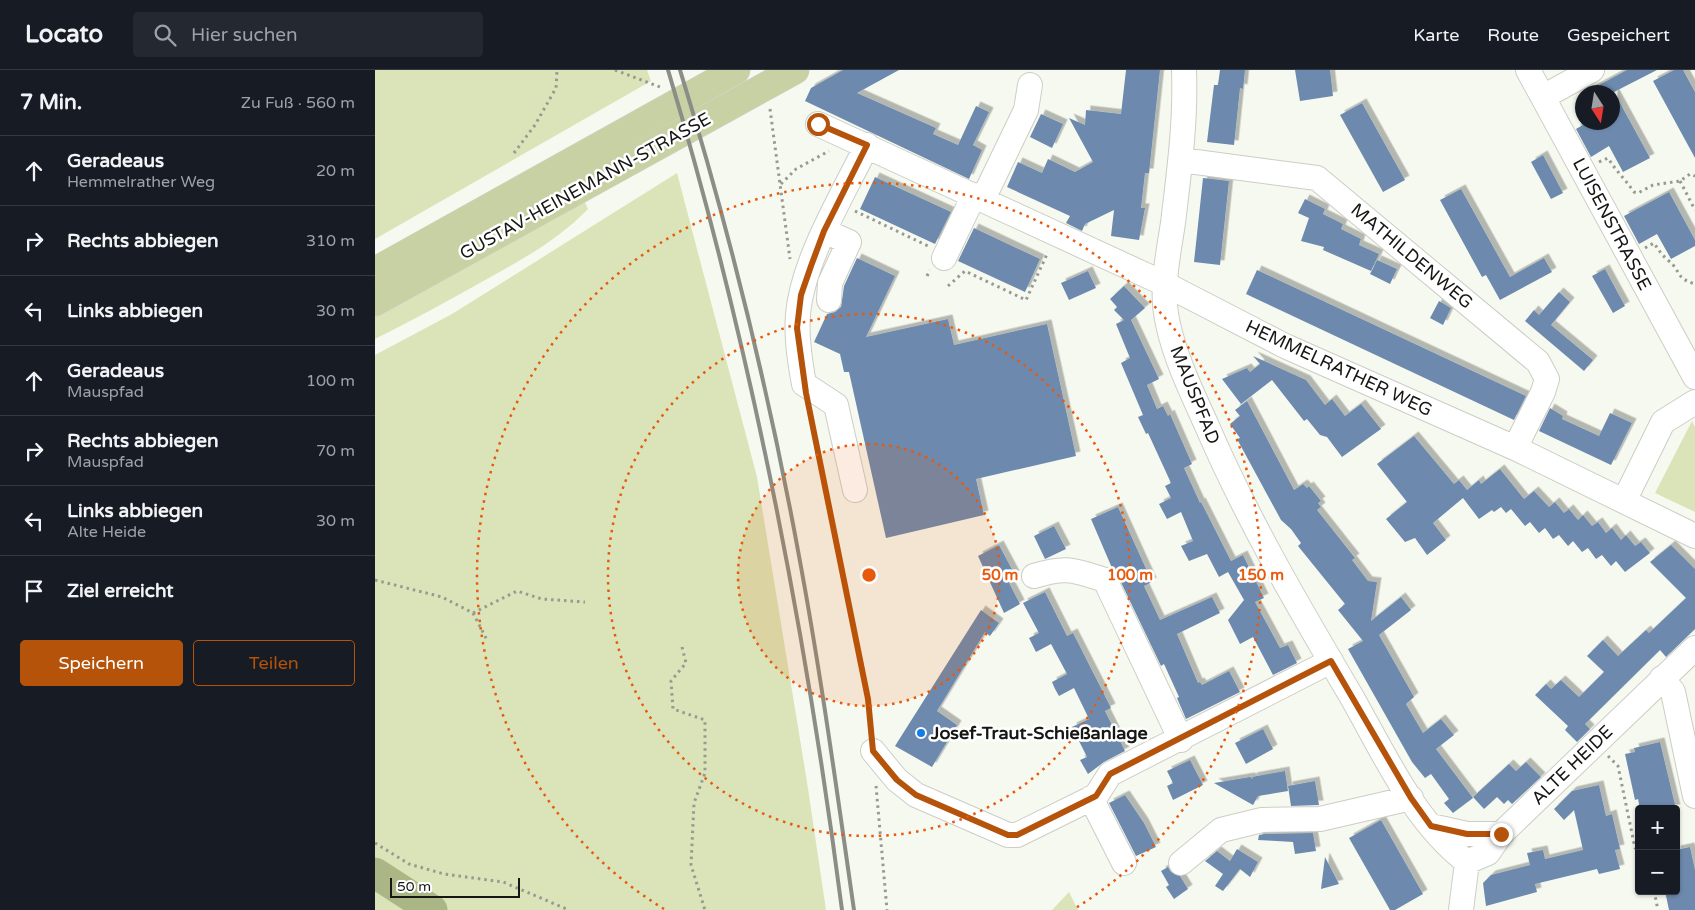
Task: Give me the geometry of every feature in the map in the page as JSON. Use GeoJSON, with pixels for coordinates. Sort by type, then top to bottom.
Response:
{"type":"FeatureCollection","features":[{"type":"Feature","properties":{"kind":"main road","name":"GUSTAV-HEINEMANN-STRASSE"},"geometry":{"type":"LineString","coordinates":[[375,271],[736,70]]}},
{"type":"Feature","properties":{"kind":"main road","name":"GUSTAV-HEINEMANN-STRASSE"},"geometry":{"type":"LineString","coordinates":[[375,302],[795,70]]}},
{"type":"Feature","properties":{"kind":"street","name":"MAUSPFAD"},"geometry":{"type":"LineString","coordinates":[[1184,70],[1185,103],[1181,160],[1165,284],[1167,323],[1190,388],[1229,476],[1269,555],[1411,798],[1449,848],[1467,862]]}},
{"type":"Feature","properties":{"kind":"street","name":"MAUSPFAD"},"geometry":{"type":"LineString","coordinates":[[1185,103],[1195,70]]}},
{"type":"Feature","properties":{"kind":"street","name":"LUISENSTRASSE"},"geometry":{"type":"LineString","coordinates":[[1529,70],[1695,377]]}},
{"type":"Feature","properties":{"kind":"street"},"geometry":{"type":"LineString","coordinates":[[1543,97],[1592,70]]}},
{"type":"Feature","properties":{"kind":"street"},"geometry":{"type":"LineString","coordinates":[[937,252],[979,197],[1026,110],[1030,85]]}},
{"type":"Feature","properties":{"kind":"street","name":"HEMMELRATHER WEG"},"geometry":{"type":"LineString","coordinates":[[818,124],[1165,284],[1285,346],[1515,448],[1695,536]]}},
{"type":"Feature","properties":{"kind":"street"},"geometry":{"type":"LineString","coordinates":[[855,490],[836,405],[805,384],[799,346],[798,314],[801,295],[824,231],[842,197],[861,143]]}},
{"type":"Feature","properties":{"kind":"street","name":"MATHILDENWEG"},"geometry":{"type":"LineString","coordinates":[[1181,160],[1317,178],[1538,362],[1543,368],[1547,379],[1515,448]]}},
{"type":"Feature","properties":{"kind":"street"},"geometry":{"type":"LineString","coordinates":[[824,231],[849,242],[830,283],[829,300]]}},
{"type":"Feature","properties":{"kind":"street"},"geometry":{"type":"LineString","coordinates":[[1624,501],[1663,422],[1695,402]]}},
{"type":"Feature","properties":{"kind":"street"},"geometry":{"type":"LineString","coordinates":[[1034,576],[1055,570],[1069,569],[1105,580],[1181,740]]}},
{"type":"Feature","properties":{"kind":"street","name":"ALTE HEIDE"},"geometry":{"type":"LineString","coordinates":[[1501,834],[1695,648]]}},
{"type":"Feature","properties":{"kind":"street"},"geometry":{"type":"LineString","coordinates":[[873,751],[897,780],[916,795],[1008,835],[1017,835],[1094,797],[1110,774],[1181,740],[1331,661]]}},
{"type":"Feature","properties":{"kind":"street"},"geometry":{"type":"LineString","coordinates":[[1662,678],[1673,692],[1695,796]]}},
{"type":"Feature","properties":{"kind":"street"},"geometry":{"type":"LineString","coordinates":[[1094,797],[1124,863]]}},
{"type":"Feature","properties":{"kind":"street"},"geometry":{"type":"LineString","coordinates":[[1181,863],[1221,830],[1262,820],[1320,819],[1411,798]]}},
{"type":"Feature","properties":{"kind":"street"},"geometry":{"type":"LineString","coordinates":[[1431,826],[1467,834],[1501,834]]}},
{"type":"Feature","properties":{"kind":"street"},"geometry":{"type":"LineString","coordinates":[[1461,910],[1467,862],[1488,853],[1501,834]]}},
{"type":"Feature","properties":{"kind":"path"},"geometry":{"type":"LineString","coordinates":[[514,153],[535,125],[556,88],[557,70]]}},
{"type":"Feature","properties":{"kind":"path"},"geometry":{"type":"LineString","coordinates":[[615,70],[665,88]]}},
{"type":"Feature","properties":{"kind":"path"},"geometry":{"type":"LineString","coordinates":[[769,100],[790,261]]}},
{"type":"Feature","properties":{"kind":"path"},"geometry":{"type":"LineString","coordinates":[[781,184],[796,169],[813,158],[861,143]]}},
{"type":"Feature","properties":{"kind":"path"},"geometry":{"type":"LineString","coordinates":[[1583,171],[1608,158],[1634,192],[1638,193],[1653,185],[1680,181],[1690,174],[1695,176]]}},
{"type":"Feature","properties":{"kind":"path"},"geometry":{"type":"LineString","coordinates":[[1680,181],[1695,210]]}},
{"type":"Feature","properties":{"kind":"path"},"geometry":{"type":"LineString","coordinates":[[842,197],[857,206],[854,211],[937,252]]}},
{"type":"Feature","properties":{"kind":"path"},"geometry":{"type":"LineString","coordinates":[[948,286],[965,271],[1026,300],[1056,233]]}},
{"type":"Feature","properties":{"kind":"path"},"geometry":{"type":"LineString","coordinates":[[1629,256],[1654,243],[1663,258],[1669,261],[1680,277],[1695,284]]}},
{"type":"Feature","properties":{"kind":"path"},"geometry":{"type":"LineString","coordinates":[[805,384],[868,699],[887,910]]}},
{"type":"Feature","properties":{"kind":"path"},"geometry":{"type":"LineString","coordinates":[[375,580],[442,596],[473,613],[487,640]]}},
{"type":"Feature","properties":{"kind":"path"},"geometry":{"type":"LineString","coordinates":[[473,613],[517,591],[542,599],[585,602]]}},
{"type":"Feature","properties":{"kind":"path"},"geometry":{"type":"LineString","coordinates":[[682,646],[686,663],[671,682],[673,709],[705,720],[705,773],[694,803],[691,865],[705,910]]}},
{"type":"Feature","properties":{"kind":"path"},"geometry":{"type":"LineString","coordinates":[[1595,744],[1618,766],[1635,848]]}},
{"type":"Feature","properties":{"kind":"path"},"geometry":{"type":"LineString","coordinates":[[375,843],[409,864],[444,874],[503,882],[569,910]]}},
{"type":"Feature","properties":{"kind":"path"},"geometry":{"type":"LineString","coordinates":[[1655,895],[1658,910]]}},
{"type":"Feature","properties":{"kind":"green space"},"geometry":{"type":"Polygon","coordinates":[[[375,70],[647,70],[651,81],[375,239],[375,70]]]}},
{"type":"Feature","properties":{"kind":"green space"},"geometry":{"type":"Polygon","coordinates":[[[677,173],[757,477],[826,910],[375,910],[375,355],[452,314],[677,173]]]}},
{"type":"Feature","properties":{"kind":"green space"},"geometry":{"type":"Polygon","coordinates":[[[584,200],[588,209],[565,230],[540,248],[459,295],[375,339],[375,315],[584,200]]]}},
{"type":"Feature","properties":{"kind":"green space"},"geometry":{"type":"Polygon","coordinates":[[[1692,421],[1695,427],[1695,512],[1655,493],[1692,421]]]}},
{"type":"Feature","properties":{"kind":"green space"},"geometry":{"type":"Polygon","coordinates":[[[1069,892],[1078,910],[1052,910],[1069,892]]]}},
{"type":"Feature","properties":{"kind":"building"},"geometry":{"type":"Polygon","coordinates":[[[843,70],[899,70],[857,93],[936,128],[933,134],[958,145],[976,106],[989,112],[973,145],[982,150],[969,179],[805,101],[811,88],[843,70]]]}},
{"type":"Feature","properties":{"kind":"building"},"geometry":{"type":"Polygon","coordinates":[[[1126,70],[1160,70],[1149,173],[1145,173],[1141,208],[1145,208],[1139,240],[1111,236],[1114,210],[1085,224],[1082,231],[1066,223],[1070,216],[1007,187],[1018,162],[1042,173],[1048,159],[1075,172],[1093,162],[1069,118],[1085,125],[1086,110],[1121,114],[1126,70]]]}},
{"type":"Feature","properties":{"kind":"building"},"geometry":{"type":"Polygon","coordinates":[[[1220,70],[1245,70],[1243,89],[1240,88],[1234,145],[1207,142],[1214,85],[1218,85],[1220,70]]]}},
{"type":"Feature","properties":{"kind":"building"},"geometry":{"type":"Polygon","coordinates":[[[1295,70],[1330,70],[1333,96],[1300,101],[1295,70]]]}},
{"type":"Feature","properties":{"kind":"building"},"geometry":{"type":"Polygon","coordinates":[[[1627,70],[1657,70],[1620,89],[1620,85],[1599,85],[1627,70]]]}},
{"type":"Feature","properties":{"kind":"building"},"geometry":{"type":"Polygon","coordinates":[[[1674,70],[1683,70],[1695,92],[1695,158],[1653,81],[1674,70]]]}},
{"type":"Feature","properties":{"kind":"building"},"geometry":{"type":"Polygon","coordinates":[[[1362,103],[1405,180],[1383,192],[1340,115],[1362,103]]]}},
{"type":"Feature","properties":{"kind":"building"},"geometry":{"type":"Polygon","coordinates":[[[1620,103],[1650,158],[1623,172],[1609,146],[1591,157],[1577,130],[1620,130],[1620,103]]]}},
{"type":"Feature","properties":{"kind":"building"},"geometry":{"type":"Polygon","coordinates":[[[1041,114],[1063,124],[1052,148],[1030,137],[1041,114]]]}},
{"type":"Feature","properties":{"kind":"building"},"geometry":{"type":"Polygon","coordinates":[[[1543,155],[1563,193],[1551,199],[1531,162],[1543,155]]]}},
{"type":"Feature","properties":{"kind":"building"},"geometry":{"type":"Polygon","coordinates":[[[875,177],[951,212],[935,244],[860,209],[875,177]]]}},
{"type":"Feature","properties":{"kind":"building"},"geometry":{"type":"Polygon","coordinates":[[[1203,178],[1229,181],[1220,265],[1194,262],[1203,178]]]}},
{"type":"Feature","properties":{"kind":"building"},"geometry":{"type":"Polygon","coordinates":[[[1461,189],[1510,277],[1544,258],[1552,272],[1500,300],[1486,275],[1482,277],[1440,200],[1461,189]]]}},
{"type":"Feature","properties":{"kind":"building"},"geometry":{"type":"Polygon","coordinates":[[[1669,192],[1695,240],[1695,246],[1671,259],[1657,234],[1639,244],[1624,216],[1669,192]]]}},
{"type":"Feature","properties":{"kind":"building"},"geometry":{"type":"Polygon","coordinates":[[[1305,199],[1325,209],[1323,214],[1343,224],[1341,229],[1361,239],[1359,245],[1379,254],[1371,271],[1323,250],[1324,247],[1301,241],[1309,218],[1298,213],[1305,199]]]}},
{"type":"Feature","properties":{"kind":"building"},"geometry":{"type":"Polygon","coordinates":[[[974,228],[1040,259],[1025,292],[958,261],[974,228]]]}},
{"type":"Feature","properties":{"kind":"building"},"geometry":{"type":"Polygon","coordinates":[[[857,258],[895,276],[866,337],[948,319],[954,345],[1047,324],[1076,456],[976,479],[984,515],[886,538],[849,372],[844,372],[840,354],[814,342],[827,314],[835,312],[841,307],[844,286],[857,258]]]}},
{"type":"Feature","properties":{"kind":"building"},"geometry":{"type":"Polygon","coordinates":[[[1377,260],[1397,269],[1390,284],[1370,274],[1377,260]]]}},
{"type":"Feature","properties":{"kind":"building"},"geometry":{"type":"Polygon","coordinates":[[[1605,269],[1625,306],[1613,313],[1592,276],[1605,269]]]}},
{"type":"Feature","properties":{"kind":"building"},"geometry":{"type":"Polygon","coordinates":[[[1257,270],[1526,396],[1514,420],[1246,294],[1257,270]]]}},
{"type":"Feature","properties":{"kind":"building"},"geometry":{"type":"Polygon","coordinates":[[[1088,271],[1096,288],[1069,300],[1061,283],[1088,271]]]}},
{"type":"Feature","properties":{"kind":"building"},"geometry":{"type":"Polygon","coordinates":[[[1124,286],[1145,308],[1131,320],[1159,379],[1147,385],[1157,409],[1163,406],[1168,416],[1170,414],[1192,464],[1184,468],[1200,503],[1231,561],[1243,555],[1264,598],[1255,602],[1280,648],[1288,645],[1297,663],[1273,675],[1253,637],[1240,644],[1228,620],[1244,600],[1228,572],[1219,577],[1207,554],[1189,561],[1181,546],[1193,541],[1181,512],[1167,519],[1159,504],[1171,498],[1165,486],[1171,483],[1148,433],[1146,434],[1138,417],[1143,415],[1121,363],[1130,358],[1116,324],[1124,320],[1114,310],[1117,307],[1110,299],[1124,286]]]}},
{"type":"Feature","properties":{"kind":"building"},"geometry":{"type":"Polygon","coordinates":[[[1559,292],[1570,302],[1551,325],[1593,360],[1584,371],[1525,321],[1534,310],[1539,315],[1559,292]]]}},
{"type":"Feature","properties":{"kind":"building"},"geometry":{"type":"Polygon","coordinates":[[[1439,301],[1451,308],[1443,325],[1430,318],[1439,301]]]}},
{"type":"Feature","properties":{"kind":"building"},"geometry":{"type":"Polygon","coordinates":[[[1253,356],[1306,380],[1325,405],[1332,399],[1345,416],[1361,404],[1381,429],[1342,457],[1327,437],[1320,435],[1307,419],[1304,421],[1272,380],[1241,404],[1222,379],[1247,368],[1250,372],[1260,364],[1253,356]]]}},
{"type":"Feature","properties":{"kind":"building"},"geometry":{"type":"Polygon","coordinates":[[[1247,401],[1294,490],[1303,484],[1307,488],[1309,486],[1321,501],[1318,503],[1321,507],[1317,510],[1355,558],[1352,560],[1368,581],[1377,582],[1371,621],[1401,597],[1411,610],[1379,635],[1414,697],[1406,704],[1423,733],[1441,719],[1454,735],[1436,749],[1473,798],[1453,813],[1444,803],[1449,799],[1431,774],[1425,778],[1412,762],[1348,649],[1363,641],[1338,610],[1345,604],[1298,546],[1301,543],[1291,529],[1281,520],[1237,439],[1240,438],[1230,424],[1240,416],[1235,410],[1247,401]]]}},
{"type":"Feature","properties":{"kind":"building"},"geometry":{"type":"Polygon","coordinates":[[[1550,408],[1563,416],[1562,419],[1599,436],[1610,413],[1632,423],[1611,465],[1539,431],[1550,408]]]}},
{"type":"Feature","properties":{"kind":"building"},"geometry":{"type":"Polygon","coordinates":[[[1414,436],[1454,484],[1459,480],[1467,490],[1479,480],[1481,484],[1500,469],[1524,499],[1534,491],[1549,507],[1555,502],[1564,513],[1569,509],[1578,520],[1583,515],[1592,526],[1598,522],[1606,533],[1612,528],[1621,540],[1626,535],[1635,546],[1641,542],[1650,553],[1625,572],[1616,561],[1611,566],[1602,555],[1596,559],[1588,548],[1582,552],[1573,541],[1568,546],[1559,535],[1553,539],[1545,528],[1539,533],[1530,522],[1525,526],[1511,509],[1506,513],[1501,507],[1494,512],[1492,510],[1479,519],[1463,498],[1433,523],[1446,540],[1427,555],[1415,538],[1405,542],[1386,519],[1407,502],[1377,464],[1414,436]]]}},
{"type":"Feature","properties":{"kind":"building"},"geometry":{"type":"Polygon","coordinates":[[[1118,507],[1152,582],[1144,586],[1160,620],[1212,597],[1220,613],[1177,634],[1198,683],[1200,682],[1202,685],[1229,671],[1240,692],[1186,719],[1177,698],[1179,697],[1164,664],[1161,666],[1117,574],[1112,568],[1091,519],[1118,507]]]}},
{"type":"Feature","properties":{"kind":"building"},"geometry":{"type":"Polygon","coordinates":[[[1054,526],[1066,549],[1045,559],[1034,536],[1054,526]]]}},
{"type":"Feature","properties":{"kind":"building"},"geometry":{"type":"Polygon","coordinates":[[[999,545],[1015,575],[1007,579],[1020,604],[1004,613],[978,556],[999,545]]]}},
{"type":"Feature","properties":{"kind":"building"},"geometry":{"type":"Polygon","coordinates":[[[1671,545],[1695,569],[1695,629],[1666,657],[1660,650],[1585,724],[1590,729],[1577,742],[1565,730],[1568,726],[1535,695],[1546,684],[1551,689],[1561,680],[1579,697],[1604,672],[1587,656],[1603,640],[1618,656],[1646,630],[1649,633],[1686,598],[1650,562],[1671,545]]]}},
{"type":"Feature","properties":{"kind":"building"},"geometry":{"type":"Polygon","coordinates":[[[1045,592],[1067,636],[1073,633],[1103,692],[1111,708],[1105,711],[1125,751],[1104,762],[1088,774],[1080,760],[1087,757],[1072,727],[1089,719],[1074,688],[1059,696],[1055,689],[1052,682],[1067,674],[1051,644],[1036,652],[1029,638],[1039,633],[1023,603],[1045,592]]]}},
{"type":"Feature","properties":{"kind":"building"},"geometry":{"type":"Polygon","coordinates":[[[981,610],[999,623],[990,636],[985,632],[937,711],[957,725],[932,767],[895,746],[981,610]]]}},
{"type":"Feature","properties":{"kind":"building"},"geometry":{"type":"Polygon","coordinates":[[[1263,729],[1273,749],[1246,764],[1235,743],[1263,729]]]}},
{"type":"Feature","properties":{"kind":"building"},"geometry":{"type":"Polygon","coordinates":[[[1660,742],[1675,805],[1639,805],[1638,799],[1635,800],[1625,754],[1635,752],[1634,748],[1660,742]]]}},
{"type":"Feature","properties":{"kind":"building"},"geometry":{"type":"Polygon","coordinates":[[[1190,760],[1203,785],[1173,800],[1167,786],[1173,783],[1167,771],[1190,760]]]}},
{"type":"Feature","properties":{"kind":"building"},"geometry":{"type":"Polygon","coordinates":[[[1526,762],[1541,777],[1512,804],[1508,800],[1504,804],[1497,797],[1484,809],[1473,797],[1509,764],[1516,771],[1526,762]]]}},
{"type":"Feature","properties":{"kind":"building"},"geometry":{"type":"Polygon","coordinates":[[[1285,771],[1288,791],[1258,796],[1253,805],[1214,783],[1250,777],[1253,779],[1252,777],[1285,771]]]}},
{"type":"Feature","properties":{"kind":"building"},"geometry":{"type":"Polygon","coordinates":[[[1315,781],[1319,805],[1291,806],[1288,786],[1315,781]]]}},
{"type":"Feature","properties":{"kind":"building"},"geometry":{"type":"Polygon","coordinates":[[[1599,785],[1606,816],[1612,814],[1620,849],[1615,850],[1620,869],[1599,874],[1597,869],[1535,884],[1537,892],[1486,906],[1483,883],[1491,875],[1530,865],[1527,853],[1543,850],[1545,859],[1583,850],[1574,810],[1564,820],[1554,809],[1572,791],[1599,785]]]}},
{"type":"Feature","properties":{"kind":"building"},"geometry":{"type":"Polygon","coordinates":[[[1125,795],[1144,823],[1156,847],[1136,856],[1109,803],[1125,795]]]}},
{"type":"Feature","properties":{"kind":"building"},"geometry":{"type":"Polygon","coordinates":[[[1381,820],[1423,894],[1395,910],[1390,910],[1349,838],[1381,820]]]}},
{"type":"Feature","properties":{"kind":"building"},"geometry":{"type":"Polygon","coordinates":[[[1313,833],[1316,851],[1295,854],[1293,842],[1258,840],[1259,835],[1264,834],[1313,833]]]}},
{"type":"Feature","properties":{"kind":"building"},"geometry":{"type":"Polygon","coordinates":[[[1690,847],[1695,870],[1695,910],[1669,910],[1666,895],[1680,895],[1680,849],[1690,847]]]}},
{"type":"Feature","properties":{"kind":"building"},"geometry":{"type":"Polygon","coordinates":[[[1237,849],[1258,862],[1250,877],[1240,869],[1223,891],[1215,886],[1223,874],[1205,861],[1217,851],[1230,861],[1237,849]]]}},
{"type":"Feature","properties":{"kind":"building"},"geometry":{"type":"Polygon","coordinates":[[[1325,857],[1339,884],[1321,889],[1325,857]]]}},
{"type":"Feature","properties":{"kind":"building"},"geometry":{"type":"Polygon","coordinates":[[[1168,867],[1171,872],[1180,876],[1188,889],[1174,899],[1166,887],[1169,885],[1161,871],[1168,867]]]}},
{"type":"Feature","properties":{"kind":"waterway"},"geometry":{"type":"LineString","coordinates":[[375,873],[432,910]]}},
{"type":"Feature","properties":{"kind":"railway"},"geometry":{"type":"LineString","coordinates":[[668,70],[725,278],[750,382],[772,487],[811,697],[842,910]]}},
{"type":"Feature","properties":{"kind":"railway"},"geometry":{"type":"LineString","coordinates":[[680,70],[715,190],[747,311],[775,433],[814,644],[854,910]]}},
{"type":"Feature","properties":{"kind":"place","name":"Josef-Traut-Schießanlage"},"geometry":{"type":"Point","coordinates":[921,733]}},
{"type":"Feature","properties":{"kind":"route"},"geometry":{"type":"LineString","coordinates":[[818,124],[867,145],[824,231],[801,295],[797,328],[806,393],[868,699],[873,751],[883,766],[916,795],[1008,835],[1017,835],[1096,796],[1110,774],[1181,740],[1331,661],[1411,798],[1431,826],[1467,834],[1501,834]]}}]}
